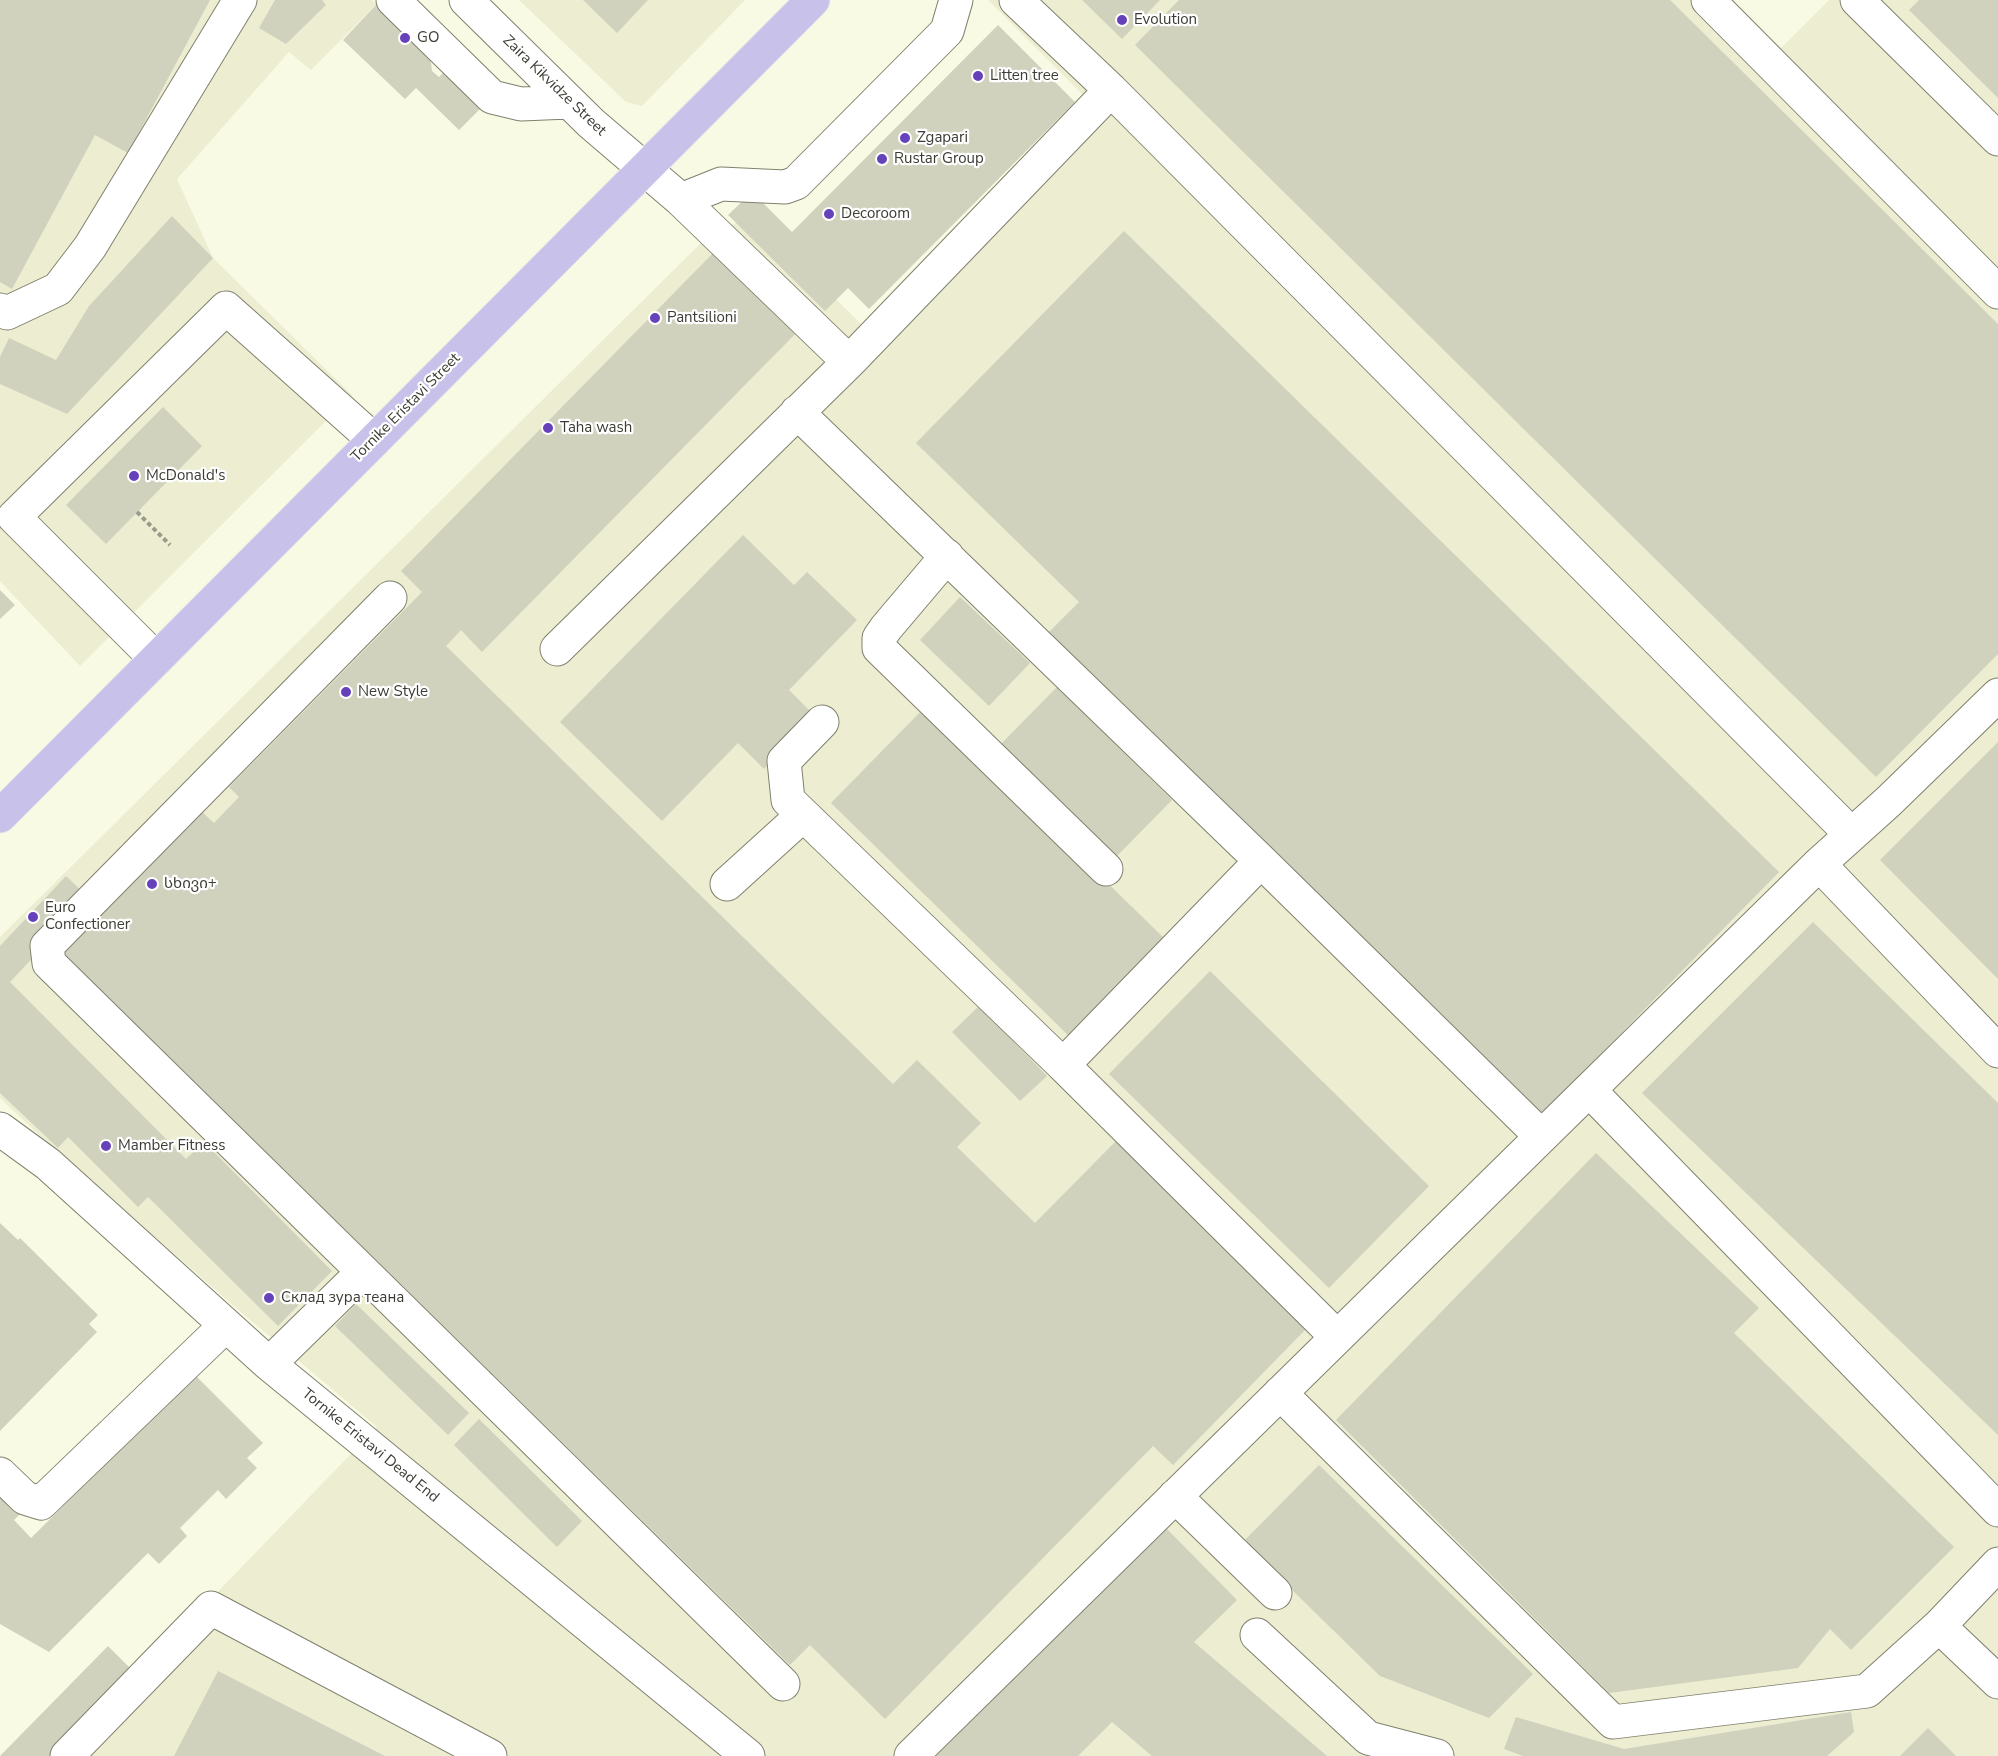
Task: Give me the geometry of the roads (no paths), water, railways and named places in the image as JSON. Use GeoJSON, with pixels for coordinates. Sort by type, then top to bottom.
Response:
{"type":"FeatureCollection","features":[{"type":"Feature","properties":{"kind":"main road","name":"Tornike Eristavi Street"},"geometry":{"type":"LineString","coordinates":[[4,804],[156,659],[813,0]]}},
{"type":"Feature","properties":{"kind":"street"},"geometry":{"type":"LineString","coordinates":[[0,310],[7,313],[58,289],[90,247],[240,0]]}},
{"type":"Feature","properties":{"kind":"street"},"geometry":{"type":"LineString","coordinates":[[393,0],[492,97],[521,104],[569,102]]}},
{"type":"Feature","properties":{"kind":"street","name":"Zaira Kikvidze Street"},"geometry":{"type":"LineString","coordinates":[[466,0],[591,123],[681,200],[849,362]]}},
{"type":"Feature","properties":{"kind":"street"},"geometry":{"type":"LineString","coordinates":[[681,200],[730,192],[785,188],[796,183],[947,31],[956,0]]}},
{"type":"Feature","properties":{"kind":"street"},"geometry":{"type":"LineString","coordinates":[[1016,0],[1111,90],[1851,834]]}},
{"type":"Feature","properties":{"kind":"street"},"geometry":{"type":"LineString","coordinates":[[1708,0],[1992,274]]}},
{"type":"Feature","properties":{"kind":"street"},"geometry":{"type":"LineString","coordinates":[[1857,0],[1998,139]]}},
{"type":"Feature","properties":{"kind":"street"},"geometry":{"type":"LineString","coordinates":[[557,650],[849,362],[1111,90]]}},
{"type":"Feature","properties":{"kind":"street"},"geometry":{"type":"LineString","coordinates":[[156,659],[14,517],[226,308],[375,440]]}},
{"type":"Feature","properties":{"kind":"street"},"geometry":{"type":"LineString","coordinates":[[797,412],[1261,861],[1541,1136]]}},
{"type":"Feature","properties":{"kind":"street"},"geometry":{"type":"LineString","coordinates":[[947,556],[886,628],[879,638],[879,648],[1106,869]]}},
{"type":"Feature","properties":{"kind":"street"},"geometry":{"type":"LineString","coordinates":[[390,598],[47,946],[49,963],[783,1684]]}},
{"type":"Feature","properties":{"kind":"street"},"geometry":{"type":"LineString","coordinates":[[911,1756],[1819,864],[1889,801],[1998,695]]}},
{"type":"Feature","properties":{"kind":"street"},"geometry":{"type":"LineString","coordinates":[[822,722],[784,760],[788,800],[1063,1065],[1337,1337]]}},
{"type":"Feature","properties":{"kind":"street"},"geometry":{"type":"LineString","coordinates":[[727,884],[803,814]]}},
{"type":"Feature","properties":{"kind":"street"},"geometry":{"type":"LineString","coordinates":[[1063,1065],[1261,861]]}},
{"type":"Feature","properties":{"kind":"street"},"geometry":{"type":"LineString","coordinates":[[1819,864],[1998,1051]]}},
{"type":"Feature","properties":{"kind":"street"},"geometry":{"type":"LineString","coordinates":[[1589,1090],[1998,1510]]}},
{"type":"Feature","properties":{"kind":"street","name":"Tornike Eristavi Dead End"},"geometry":{"type":"LineString","coordinates":[[0,1129],[48,1164],[269,1364],[747,1756]]}},
{"type":"Feature","properties":{"kind":"street"},"geometry":{"type":"LineString","coordinates":[[269,1364],[363,1272]]}},
{"type":"Feature","properties":{"kind":"street"},"geometry":{"type":"LineString","coordinates":[[0,1474],[25,1498],[41,1503],[226,1325]]}},
{"type":"Feature","properties":{"kind":"street"},"geometry":{"type":"LineString","coordinates":[[1280,1393],[1613,1722],[1866,1691],[1939,1626],[1998,1564]]}},
{"type":"Feature","properties":{"kind":"street"},"geometry":{"type":"LineString","coordinates":[[1175,1496],[1275,1593]]}},
{"type":"Feature","properties":{"kind":"street"},"geometry":{"type":"LineString","coordinates":[[68,1756],[212,1608],[490,1756]]}},
{"type":"Feature","properties":{"kind":"street"},"geometry":{"type":"LineString","coordinates":[[1939,1626],[1998,1682]]}},
{"type":"Feature","properties":{"kind":"street"},"geometry":{"type":"LineString","coordinates":[[1257,1635],[1368,1738],[1437,1756]]}},
{"type":"Feature","properties":{"kind":"place","name":"Evolution"},"geometry":{"type":"Point","coordinates":[1122,20]}},
{"type":"Feature","properties":{"kind":"place","name":"GO"},"geometry":{"type":"Point","coordinates":[405,38]}},
{"type":"Feature","properties":{"kind":"place","name":"Litten tree"},"geometry":{"type":"Point","coordinates":[978,76]}},
{"type":"Feature","properties":{"kind":"place","name":"Zgapari"},"geometry":{"type":"Point","coordinates":[905,138]}},
{"type":"Feature","properties":{"kind":"place","name":"Rustar Group"},"geometry":{"type":"Point","coordinates":[882,159]}},
{"type":"Feature","properties":{"kind":"place","name":"Decoroom"},"geometry":{"type":"Point","coordinates":[829,214]}},
{"type":"Feature","properties":{"kind":"place","name":"Pantsilioni"},"geometry":{"type":"Point","coordinates":[655,318]}},
{"type":"Feature","properties":{"kind":"place","name":"Taha wash"},"geometry":{"type":"Point","coordinates":[548,428]}},
{"type":"Feature","properties":{"kind":"place","name":"McDonald's"},"geometry":{"type":"Point","coordinates":[134,476]}},
{"type":"Feature","properties":{"kind":"place","name":"New Style"},"geometry":{"type":"Point","coordinates":[346,692]}},
{"type":"Feature","properties":{"kind":"place","name":"სხივი+"},"geometry":{"type":"Point","coordinates":[152,884]}},
{"type":"Feature","properties":{"kind":"place","name":"Euro Confectioner"},"geometry":{"type":"Point","coordinates":[33,917]}},
{"type":"Feature","properties":{"kind":"place","name":"Mamber Fitness"},"geometry":{"type":"Point","coordinates":[106,1146]}},
{"type":"Feature","properties":{"kind":"place","name":"Склад зура теана"},"geometry":{"type":"Point","coordinates":[269,1298]}}]}
